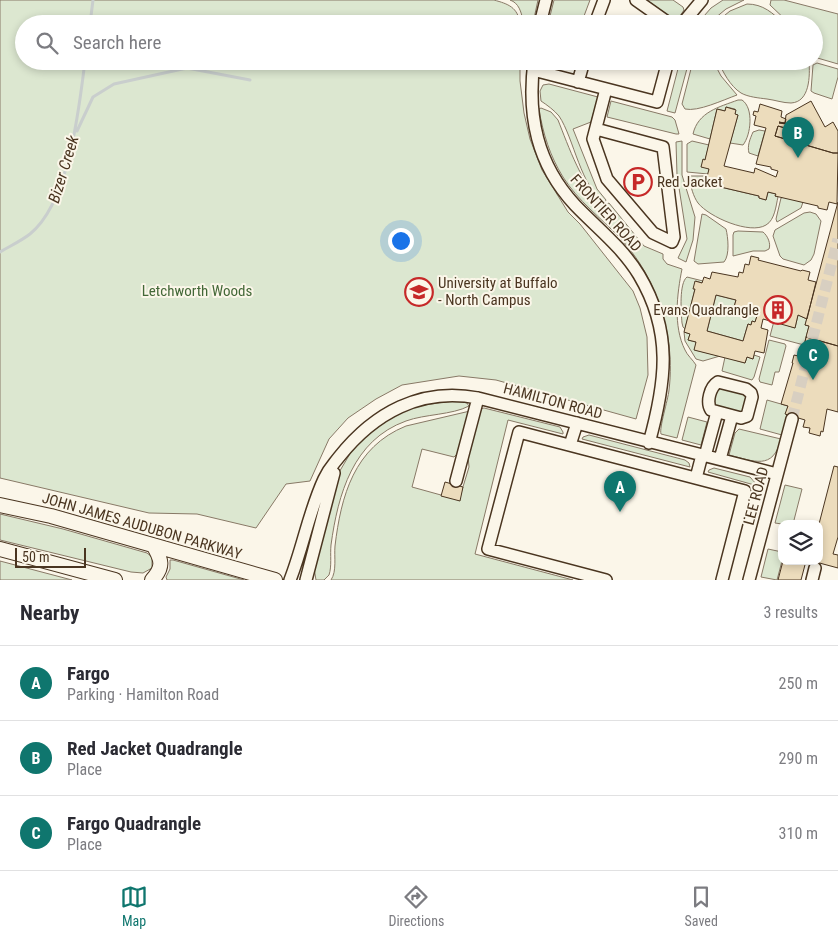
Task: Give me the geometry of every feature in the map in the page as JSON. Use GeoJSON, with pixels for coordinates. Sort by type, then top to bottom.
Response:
{"type":"FeatureCollection","features":[{"type":"Feature","properties":{"kind":"main road","name":"JOHN JAMES AUDUBON PARKWAY"},"geometry":{"type":"LineString","coordinates":[[0,505],[51,516],[275,580]]}},
{"type":"Feature","properties":{"kind":"main road"},"geometry":{"type":"LineString","coordinates":[[152,580],[159,572],[161,565],[160,558],[153,545]]}},
{"type":"Feature","properties":{"kind":"main road"},"geometry":{"type":"LineString","coordinates":[[0,549],[115,580]]}},
{"type":"Feature","properties":{"kind":"street"},"geometry":{"type":"LineString","coordinates":[[542,15],[546,0]]}},
{"type":"Feature","properties":{"kind":"street"},"geometry":{"type":"LineString","coordinates":[[598,15],[604,0]]}},
{"type":"Feature","properties":{"kind":"street"},"geometry":{"type":"LineString","coordinates":[[636,0],[657,15]]}},
{"type":"Feature","properties":{"kind":"street"},"geometry":{"type":"LineString","coordinates":[[685,0],[698,4],[689,15]]}},
{"type":"Feature","properties":{"kind":"street","name":"FRONTIER ROAD"},"geometry":{"type":"LineString","coordinates":[[534,70],[533,121],[547,165],[567,195],[614,242],[630,262],[652,302],[661,334],[664,365],[660,405],[649,443]]}},
{"type":"Feature","properties":{"kind":"street"},"geometry":{"type":"LineString","coordinates":[[545,70],[578,82],[657,102],[666,70]]}},
{"type":"Feature","properties":{"kind":"street"},"geometry":{"type":"LineString","coordinates":[[578,82],[581,70]]}},
{"type":"Feature","properties":{"kind":"street"},"geometry":{"type":"LineString","coordinates":[[596,129],[663,147],[674,237],[672,242],[653,233],[607,179],[593,139],[606,89]]}},
{"type":"Feature","properties":{"kind":"street"},"geometry":{"type":"LineString","coordinates":[[720,382],[748,390],[752,397],[748,414],[743,418],[732,416],[710,410],[708,404],[712,388],[716,383],[720,382]]}},
{"type":"Feature","properties":{"kind":"street","name":"HAMILTON ROAD"},"geometry":{"type":"LineString","coordinates":[[290,580],[320,488],[331,465],[371,423],[405,404],[415,401],[444,395],[478,398],[777,474]]}},
{"type":"Feature","properties":{"kind":"street"},"geometry":{"type":"LineString","coordinates":[[456,481],[478,398]]}},
{"type":"Feature","properties":{"kind":"street"},"geometry":{"type":"LineString","coordinates":[[696,478],[717,412]]}},
{"type":"Feature","properties":{"kind":"street"},"geometry":{"type":"LineString","coordinates":[[720,459],[732,416]]}},
{"type":"Feature","properties":{"kind":"street","name":"LEE ROAD"},"geometry":{"type":"LineString","coordinates":[[749,580],[792,419]]}},
{"type":"Feature","properties":{"kind":"street"},"geometry":{"type":"LineString","coordinates":[[570,445],[577,423]]}},
{"type":"Feature","properties":{"kind":"street"},"geometry":{"type":"LineString","coordinates":[[606,580],[488,549],[519,432],[746,490],[722,580]]}},
{"type":"Feature","properties":{"kind":"street","name":"HAMILTON ROAD"},"geometry":{"type":"LineString","coordinates":[[306,580],[338,459]]}},
{"type":"Feature","properties":{"kind":"street"},"geometry":{"type":"LineString","coordinates":[[812,580],[815,568]]}},
{"type":"Feature","properties":{"kind":"green space","name":"Letchworth Woods"},"geometry":{"type":"Polygon","coordinates":[[[0,0],[494,0],[504,3],[515,10],[518,15],[15,15],[15,70],[520,70],[524,113],[530,139],[542,170],[568,212],[580,224],[633,291],[640,308],[647,337],[648,375],[636,419],[496,380],[459,376],[402,385],[376,399],[348,418],[329,439],[310,481],[286,484],[256,528],[197,514],[149,513],[0,478],[0,0]]]}},
{"type":"Feature","properties":{"kind":"green space"},"geometry":{"type":"Polygon","coordinates":[[[510,0],[538,0],[535,15],[521,15],[518,6],[510,0]]]}},
{"type":"Feature","properties":{"kind":"green space"},"geometry":{"type":"Polygon","coordinates":[[[554,0],[590,0],[584,15],[550,15],[554,0]]]}},
{"type":"Feature","properties":{"kind":"green space"},"geometry":{"type":"Polygon","coordinates":[[[647,0],[673,0],[683,7],[684,10],[681,15],[668,15],[647,0]]]}},
{"type":"Feature","properties":{"kind":"green space"},"geometry":{"type":"Polygon","coordinates":[[[723,0],[744,0],[719,15],[705,15],[723,0]]]}},
{"type":"Feature","properties":{"kind":"green space"},"geometry":{"type":"Polygon","coordinates":[[[771,0],[784,0],[838,14],[838,64],[823,60],[823,15],[781,15],[770,5],[771,0]]]}},
{"type":"Feature","properties":{"kind":"green space"},"geometry":{"type":"Polygon","coordinates":[[[747,4],[753,4],[774,15],[725,15],[747,4]]]}},
{"type":"Feature","properties":{"kind":"green space"},"geometry":{"type":"Polygon","coordinates":[[[823,65],[838,69],[838,77],[832,99],[811,91],[813,70],[823,70],[823,65]]]}},
{"type":"Feature","properties":{"kind":"green space"},"geometry":{"type":"Polygon","coordinates":[[[678,70],[687,70],[675,113],[667,111],[678,70]]]}},
{"type":"Feature","properties":{"kind":"green space"},"geometry":{"type":"Polygon","coordinates":[[[691,70],[718,70],[737,95],[697,109],[685,109],[682,104],[691,70]]]}},
{"type":"Feature","properties":{"kind":"green space"},"geometry":{"type":"Polygon","coordinates":[[[723,70],[809,70],[809,81],[802,98],[797,102],[785,103],[741,93],[733,87],[723,70]]]}},
{"type":"Feature","properties":{"kind":"green space"},"geometry":{"type":"Polygon","coordinates":[[[549,84],[598,97],[591,122],[573,129],[597,189],[606,200],[605,202],[590,186],[584,175],[559,116],[541,101],[540,91],[543,85],[549,84]]]}},
{"type":"Feature","properties":{"kind":"green space"},"geometry":{"type":"Polygon","coordinates":[[[742,100],[746,104],[750,115],[748,135],[743,145],[730,143],[738,115],[735,114],[735,109],[726,107],[725,111],[717,109],[710,139],[693,134],[699,120],[704,115],[710,111],[742,100]]]}},
{"type":"Feature","properties":{"kind":"green space"},"geometry":{"type":"Polygon","coordinates":[[[611,101],[672,117],[675,120],[679,134],[607,117],[611,101]]]}},
{"type":"Feature","properties":{"kind":"green space"},"geometry":{"type":"Polygon","coordinates":[[[539,109],[551,112],[558,120],[571,154],[583,178],[597,198],[605,205],[609,203],[644,246],[663,254],[663,259],[667,264],[682,269],[677,320],[681,341],[686,352],[696,365],[677,438],[661,434],[669,390],[670,353],[663,316],[655,293],[636,257],[620,238],[583,202],[563,177],[554,161],[545,136],[539,109]]]}},
{"type":"Feature","properties":{"kind":"green space"},"geometry":{"type":"Polygon","coordinates":[[[765,131],[758,156],[749,153],[748,148],[753,132],[765,131]]]}},
{"type":"Feature","properties":{"kind":"green space"},"geometry":{"type":"Polygon","coordinates":[[[682,141],[682,175],[695,217],[693,240],[686,262],[678,258],[687,239],[677,175],[676,142],[682,141]]]}},
{"type":"Feature","properties":{"kind":"green space"},"geometry":{"type":"Polygon","coordinates":[[[692,141],[709,145],[705,160],[703,160],[709,169],[708,174],[687,172],[687,144],[692,141]]]}},
{"type":"Feature","properties":{"kind":"green space"},"geometry":{"type":"Polygon","coordinates":[[[691,176],[707,176],[713,179],[712,185],[759,196],[759,198],[766,200],[768,192],[776,194],[775,196],[778,197],[775,212],[769,223],[759,228],[740,226],[720,219],[698,203],[693,194],[689,178],[691,176]]]}},
{"type":"Feature","properties":{"kind":"green space"},"geometry":{"type":"Polygon","coordinates":[[[784,197],[803,202],[801,208],[777,222],[781,198],[784,197]]]}},
{"type":"Feature","properties":{"kind":"green space"},"geometry":{"type":"Polygon","coordinates":[[[804,213],[816,214],[821,221],[811,260],[804,265],[783,259],[780,256],[773,236],[775,230],[804,213]]]}},
{"type":"Feature","properties":{"kind":"green space"},"geometry":{"type":"Polygon","coordinates":[[[702,214],[726,229],[728,251],[724,262],[698,264],[694,261],[702,214]]]}},
{"type":"Feature","properties":{"kind":"green space"},"geometry":{"type":"Polygon","coordinates":[[[734,232],[763,232],[769,240],[769,249],[733,256],[733,235],[734,232]]]}},
{"type":"Feature","properties":{"kind":"green space"},"geometry":{"type":"Polygon","coordinates":[[[687,277],[703,281],[702,283],[696,281],[685,329],[682,323],[681,298],[684,280],[687,277]]]}},
{"type":"Feature","properties":{"kind":"green space"},"geometry":{"type":"Polygon","coordinates":[[[716,295],[736,300],[734,307],[758,313],[755,322],[752,321],[751,325],[748,324],[743,341],[707,331],[716,295]]]}},
{"type":"Feature","properties":{"kind":"green space"},"geometry":{"type":"Polygon","coordinates":[[[798,315],[807,319],[805,325],[809,326],[804,345],[770,336],[774,321],[795,328],[798,315]]]}},
{"type":"Feature","properties":{"kind":"green space"},"geometry":{"type":"Polygon","coordinates":[[[684,332],[690,334],[688,340],[696,342],[695,350],[720,356],[703,361],[696,359],[685,341],[684,332]]]}},
{"type":"Feature","properties":{"kind":"green space"},"geometry":{"type":"Polygon","coordinates":[[[769,340],[785,344],[786,346],[779,372],[775,372],[772,385],[760,382],[759,379],[769,340]]]}},
{"type":"Feature","properties":{"kind":"green space"},"geometry":{"type":"Polygon","coordinates":[[[754,355],[760,357],[752,380],[722,371],[725,357],[745,363],[747,357],[753,359],[754,355]]]}},
{"type":"Feature","properties":{"kind":"green space"},"geometry":{"type":"Polygon","coordinates":[[[717,387],[747,394],[742,413],[713,405],[717,387]]]}},
{"type":"Feature","properties":{"kind":"green space"},"geometry":{"type":"Polygon","coordinates":[[[767,400],[788,406],[782,435],[760,429],[767,400]]]}},
{"type":"Feature","properties":{"kind":"green space"},"geometry":{"type":"Polygon","coordinates":[[[453,401],[466,402],[469,406],[455,411],[406,421],[388,430],[373,441],[361,455],[351,471],[338,507],[331,545],[329,575],[324,580],[316,580],[314,568],[338,474],[354,447],[391,417],[416,406],[453,401]]]}},
{"type":"Feature","properties":{"kind":"green space"},"geometry":{"type":"Polygon","coordinates":[[[484,408],[560,427],[563,434],[508,420],[475,554],[573,580],[331,580],[335,568],[335,546],[341,509],[353,475],[362,460],[388,435],[406,426],[470,411],[461,450],[454,457],[422,449],[412,487],[459,500],[469,467],[468,456],[480,409],[484,408]]]}},
{"type":"Feature","properties":{"kind":"green space"},"geometry":{"type":"Polygon","coordinates":[[[688,417],[707,422],[701,445],[682,440],[688,417]]]}},
{"type":"Feature","properties":{"kind":"green space"},"geometry":{"type":"Polygon","coordinates":[[[739,429],[781,439],[773,456],[768,460],[754,461],[729,455],[735,433],[739,429]]]}},
{"type":"Feature","properties":{"kind":"green space"},"geometry":{"type":"Polygon","coordinates":[[[589,435],[685,460],[689,463],[690,467],[582,439],[589,435]]]}},
{"type":"Feature","properties":{"kind":"green space"},"geometry":{"type":"Polygon","coordinates":[[[714,468],[750,477],[758,486],[708,472],[714,468]]]}},
{"type":"Feature","properties":{"kind":"green space"},"geometry":{"type":"Polygon","coordinates":[[[785,485],[802,489],[794,520],[778,520],[778,523],[775,523],[785,485]]]}},
{"type":"Feature","properties":{"kind":"green space"},"geometry":{"type":"Polygon","coordinates":[[[0,514],[63,529],[147,553],[152,557],[152,568],[143,573],[131,572],[0,540],[0,514]]]}},
{"type":"Feature","properties":{"kind":"green space"},"geometry":{"type":"Polygon","coordinates":[[[768,549],[778,551],[778,565],[781,565],[777,580],[761,577],[768,549]]]}},
{"type":"Feature","properties":{"kind":"green space"},"geometry":{"type":"Polygon","coordinates":[[[170,560],[173,560],[244,580],[167,580],[170,560]]]}},
{"type":"Feature","properties":{"kind":"green space"},"geometry":{"type":"Polygon","coordinates":[[[0,561],[72,580],[0,580],[0,561]]]}},
{"type":"Feature","properties":{"kind":"building"},"geometry":{"type":"Polygon","coordinates":[[[811,101],[825,127],[833,122],[838,131],[838,153],[775,136],[778,126],[785,128],[786,124],[779,122],[785,123],[786,115],[811,101]]]}},
{"type":"Feature","properties":{"kind":"building"},"geometry":{"type":"Polygon","coordinates":[[[760,104],[782,111],[781,117],[786,119],[785,123],[779,123],[786,124],[785,128],[778,126],[775,136],[838,153],[837,204],[829,202],[827,210],[818,208],[818,206],[775,196],[776,194],[768,192],[766,200],[759,198],[759,196],[712,185],[713,179],[707,177],[709,169],[701,167],[703,159],[705,160],[717,109],[725,111],[726,107],[736,110],[735,114],[738,115],[724,166],[754,173],[755,168],[776,177],[778,171],[771,169],[771,167],[756,164],[766,128],[754,125],[756,116],[753,115],[754,111],[758,112],[760,104]]]}},
{"type":"Feature","properties":{"kind":"building"},"geometry":{"type":"Polygon","coordinates":[[[838,202],[838,346],[806,337],[809,326],[805,325],[838,202]]]}},
{"type":"Feature","properties":{"kind":"building","name":"Evans Quadrangle"},"geometry":{"type":"Polygon","coordinates":[[[751,256],[759,258],[758,260],[810,272],[808,280],[816,282],[807,319],[798,315],[795,328],[763,319],[761,328],[768,330],[764,353],[755,351],[753,359],[747,357],[745,363],[694,350],[696,342],[688,340],[690,334],[684,332],[695,289],[693,289],[695,281],[702,283],[704,277],[710,279],[712,272],[738,277],[739,272],[743,273],[745,264],[749,265],[751,256]],[[716,295],[707,331],[743,341],[748,324],[751,325],[752,321],[755,322],[758,313],[734,307],[736,300],[716,295]]]}},
{"type":"Feature","properties":{"kind":"building"},"geometry":{"type":"Polygon","coordinates":[[[806,337],[838,346],[838,412],[827,409],[823,432],[821,431],[820,436],[809,433],[810,428],[803,427],[805,420],[785,414],[788,406],[781,404],[794,355],[802,357],[806,337]]]}},
{"type":"Feature","properties":{"kind":"building"},"geometry":{"type":"Polygon","coordinates":[[[834,466],[838,467],[838,537],[833,554],[838,555],[838,568],[823,564],[823,520],[820,520],[834,466]]]}},
{"type":"Feature","properties":{"kind":"building"},"geometry":{"type":"Polygon","coordinates":[[[445,482],[463,487],[460,501],[441,496],[445,482]]]}},
{"type":"Feature","properties":{"kind":"building"},"geometry":{"type":"Polygon","coordinates":[[[782,565],[805,565],[801,580],[778,580],[782,565]]]}},
{"type":"Feature","properties":{"kind":"waterway","name":"Bizer Creek"},"geometry":{"type":"LineString","coordinates":[[91,15],[93,0]]}},
{"type":"Feature","properties":{"kind":"waterway","name":"Bizer Creek"},"geometry":{"type":"LineString","coordinates":[[0,252],[30,234],[43,220],[54,201],[70,154],[84,70]]}},
{"type":"Feature","properties":{"kind":"waterway"},"geometry":{"type":"LineString","coordinates":[[77,131],[93,97],[114,84],[178,70]]}},
{"type":"Feature","properties":{"kind":"waterway"},"geometry":{"type":"LineString","coordinates":[[198,70],[250,80]]}},
{"type":"Feature","properties":{"kind":"tunnel"},"geometry":{"type":"LineString","coordinates":[[792,419],[838,239]]}},
{"type":"Feature","properties":{"kind":"place","name":"Red Jacket Quadrangle"},"geometry":{"type":"Point","coordinates":[798,158]}},
{"type":"Feature","properties":{"kind":"place","name":"Red Jacket"},"geometry":{"type":"Point","coordinates":[638,182]}},
{"type":"Feature","properties":{"kind":"place","name":"University at Buffalo - North Campus"},"geometry":{"type":"Point","coordinates":[419,292]}},
{"type":"Feature","properties":{"kind":"place","name":"Evans Quadrangle"},"geometry":{"type":"Point","coordinates":[778,310]}},
{"type":"Feature","properties":{"kind":"place","name":"Fargo Quadrangle"},"geometry":{"type":"Point","coordinates":[813,380]}},
{"type":"Feature","properties":{"kind":"place","name":"Fargo"},"geometry":{"type":"Point","coordinates":[620,512]}}]}
